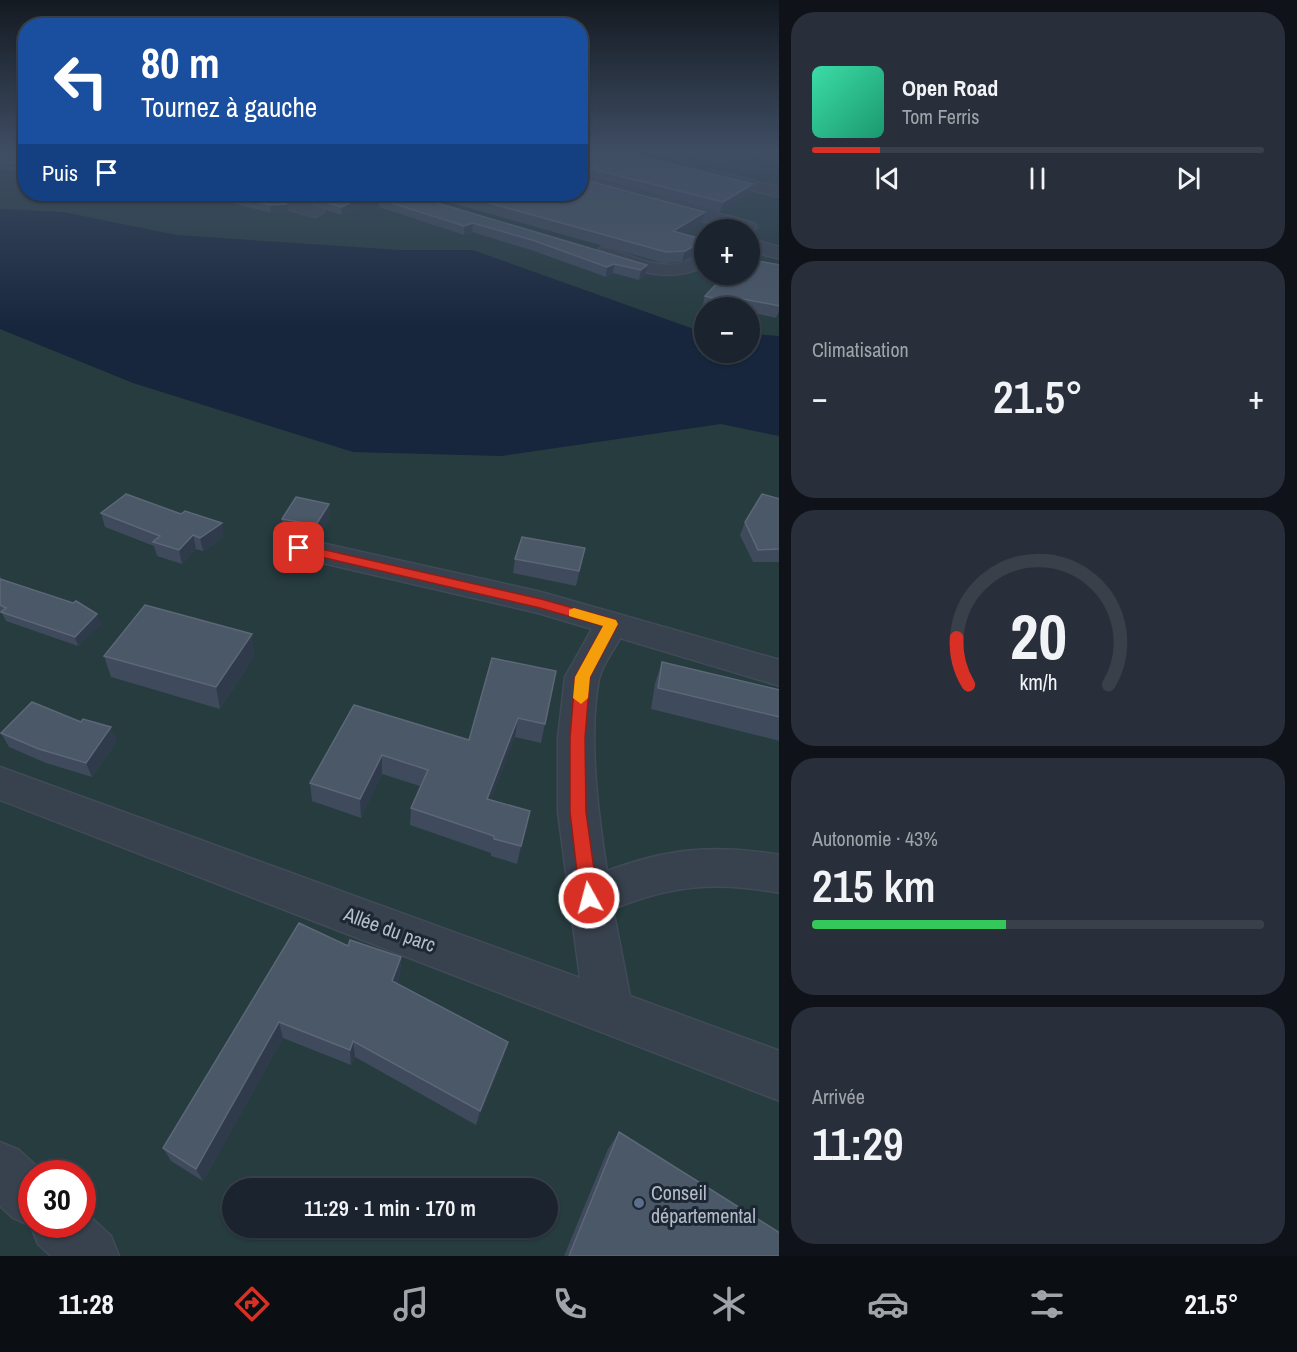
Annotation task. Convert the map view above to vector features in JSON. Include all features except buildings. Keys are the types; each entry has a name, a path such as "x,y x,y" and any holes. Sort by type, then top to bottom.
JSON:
{"street":[{"path":"310,211 315,212"},
{"path":"672,211 700,219"},
{"path":"760,223 772,212"},
{"path":"760,241 779,252"},
{"path":"584,248 662,271 687,270 694,266"},
{"path":"299,548 541,603 779,673"},
{"path":"609,1010 589,898 578,812 577,738 582,677 611,624"},
{"name":"Allée du parc","path":"0,783 779,1076"},
{"path":"589,898 655,874 691,868 751,869 779,874"},
{"path":"0,1169 18,1186"},
{"path":"72,1238 91,1256"}],"green space":[{"path":"0,211 779,211 779,1256 0,1256"}],"water":[{"path":"0,211 63,212 177,235 399,250 473,250 694,329 694,363 760,363 760,335 779,336 779,436 721,424 501,456 353,452 133,383 0,329"}],"slow traffic":[{"path":"574,613 611,624 582,677 581,698"}],"place":[{"name":"Conseil départemental","path":"639,1203"}],"route":[{"path":"299,548 541,603 611,624 582,677 577,738 578,812 589,898"}]}
